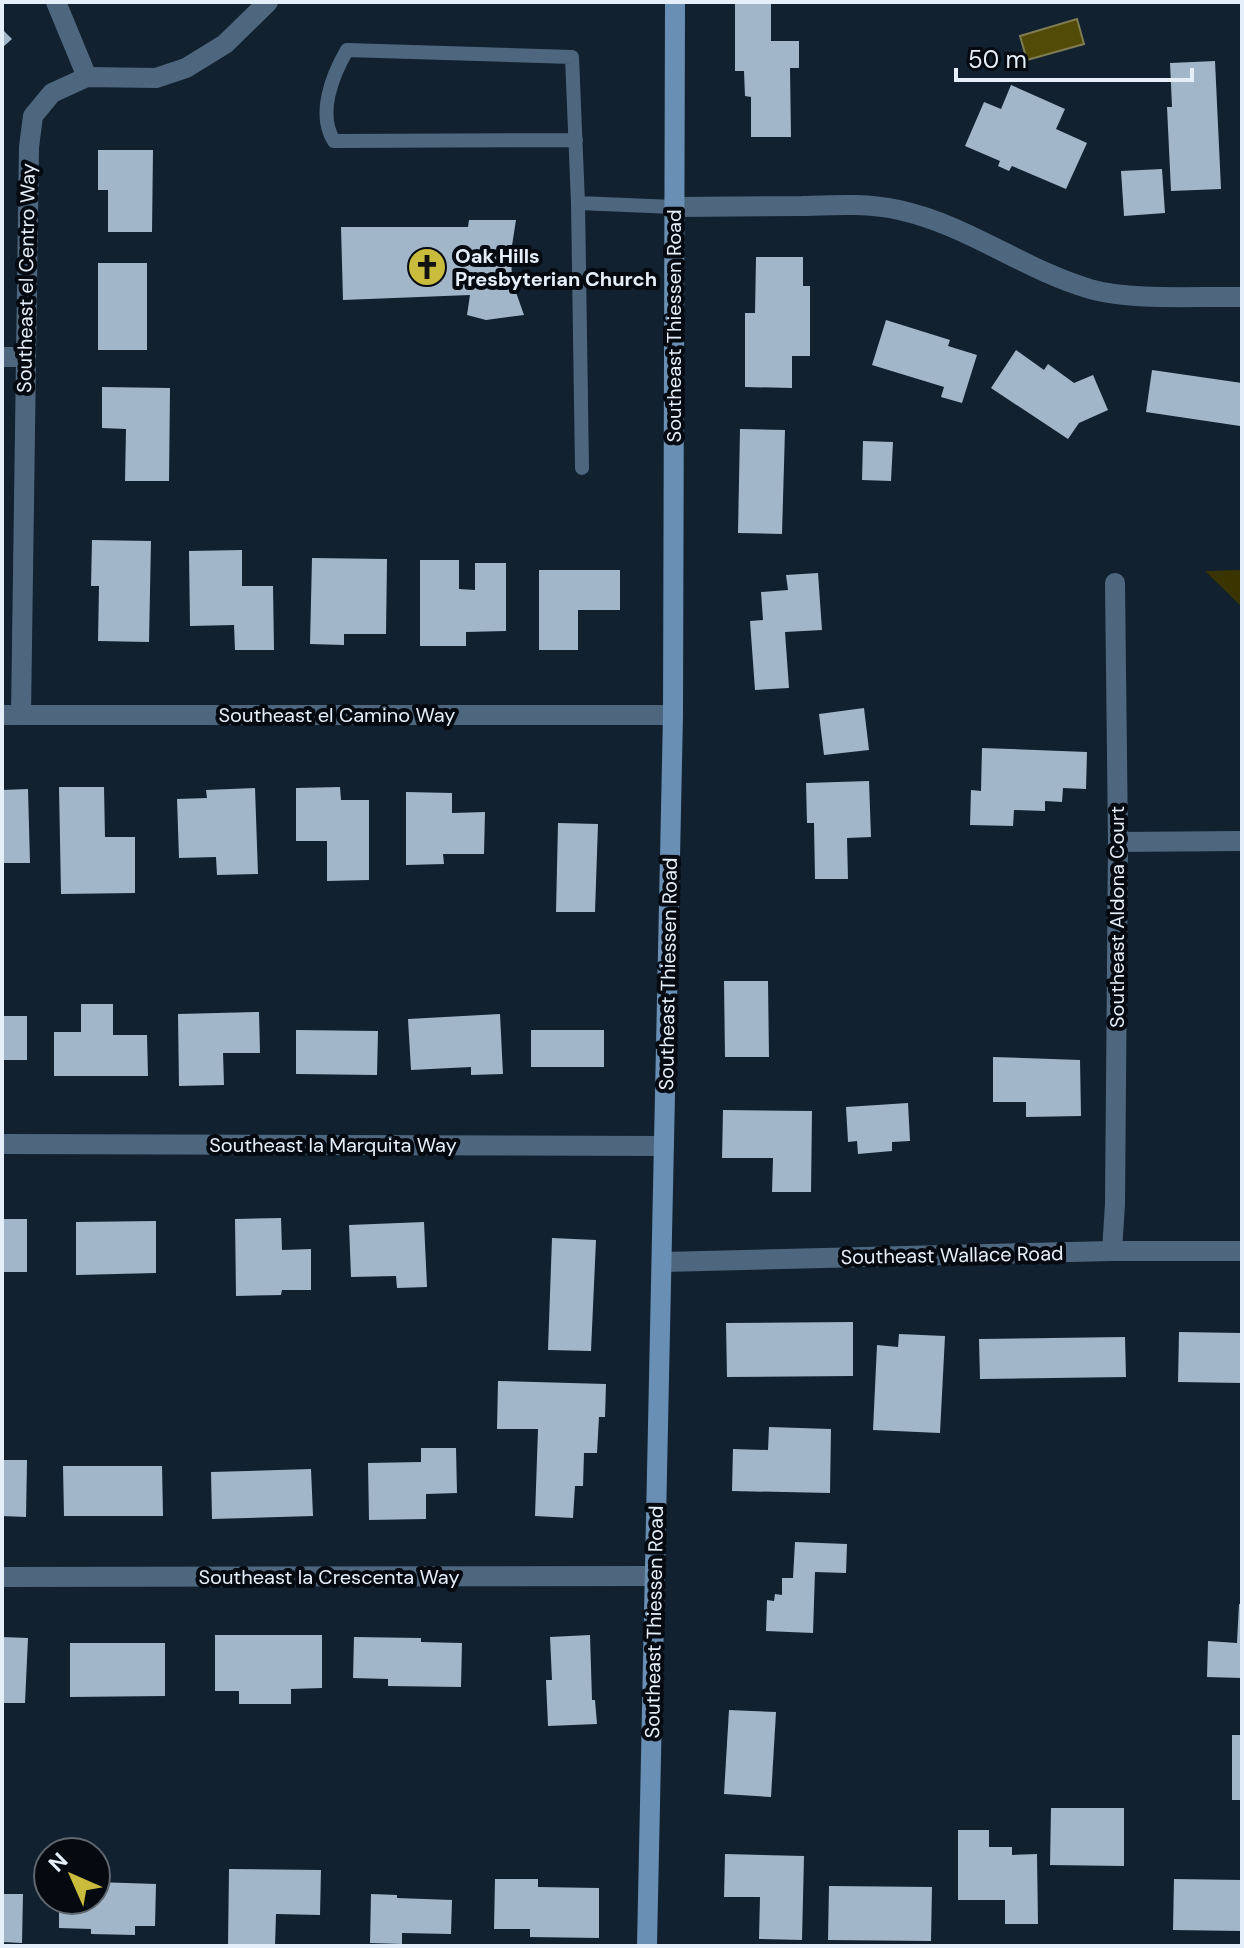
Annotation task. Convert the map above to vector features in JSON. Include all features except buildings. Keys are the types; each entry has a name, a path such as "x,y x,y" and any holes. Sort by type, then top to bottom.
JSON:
{"main road":[{"name":"Southeast Thiessen Road","path":"647,1946 673,715 675,2"}],"street":[{"path":"56,2 87,77"},
{"name":"Southeast el Centro Way","path":"11,715 25,357 29,147 33,116 52,93 87,77 156,78 186,68 225,44 268,2"},
{"path":"674,207 866,205 898,210 935,219 1093,290 1117,294 1242,297"},
{"path":"2,357 25,357"},
{"name":"Southeast Aldona Court","path":"1112,1251 1118,842 1115,583"},
{"name":"Southeast el Camino Way","path":"11,715 673,715"},
{"path":"1118,842 1242,841"},
{"name":"Southeast la Marquita Way","path":"2,1144 664,1146"},
{"name":"Southeast Wallace Road","path":"663,1262 1112,1251 1242,1251"},
{"name":"Southeast la Crescenta Way","path":"2,1577 655,1576"}],"lane":[{"path":"576,140 334,141 326,127 332,76 347,50 572,57 576,140 578,203 582,468"},
{"path":"578,203 674,207"}],"shaded area":[{"path":"1077,19 1084,44 1027,60 1020,36"},
{"path":"1242,570 1242,607 1205,571"}],"place":[{"name":"Oak Hills Presbyterian Church","path":"427,267"}]}
